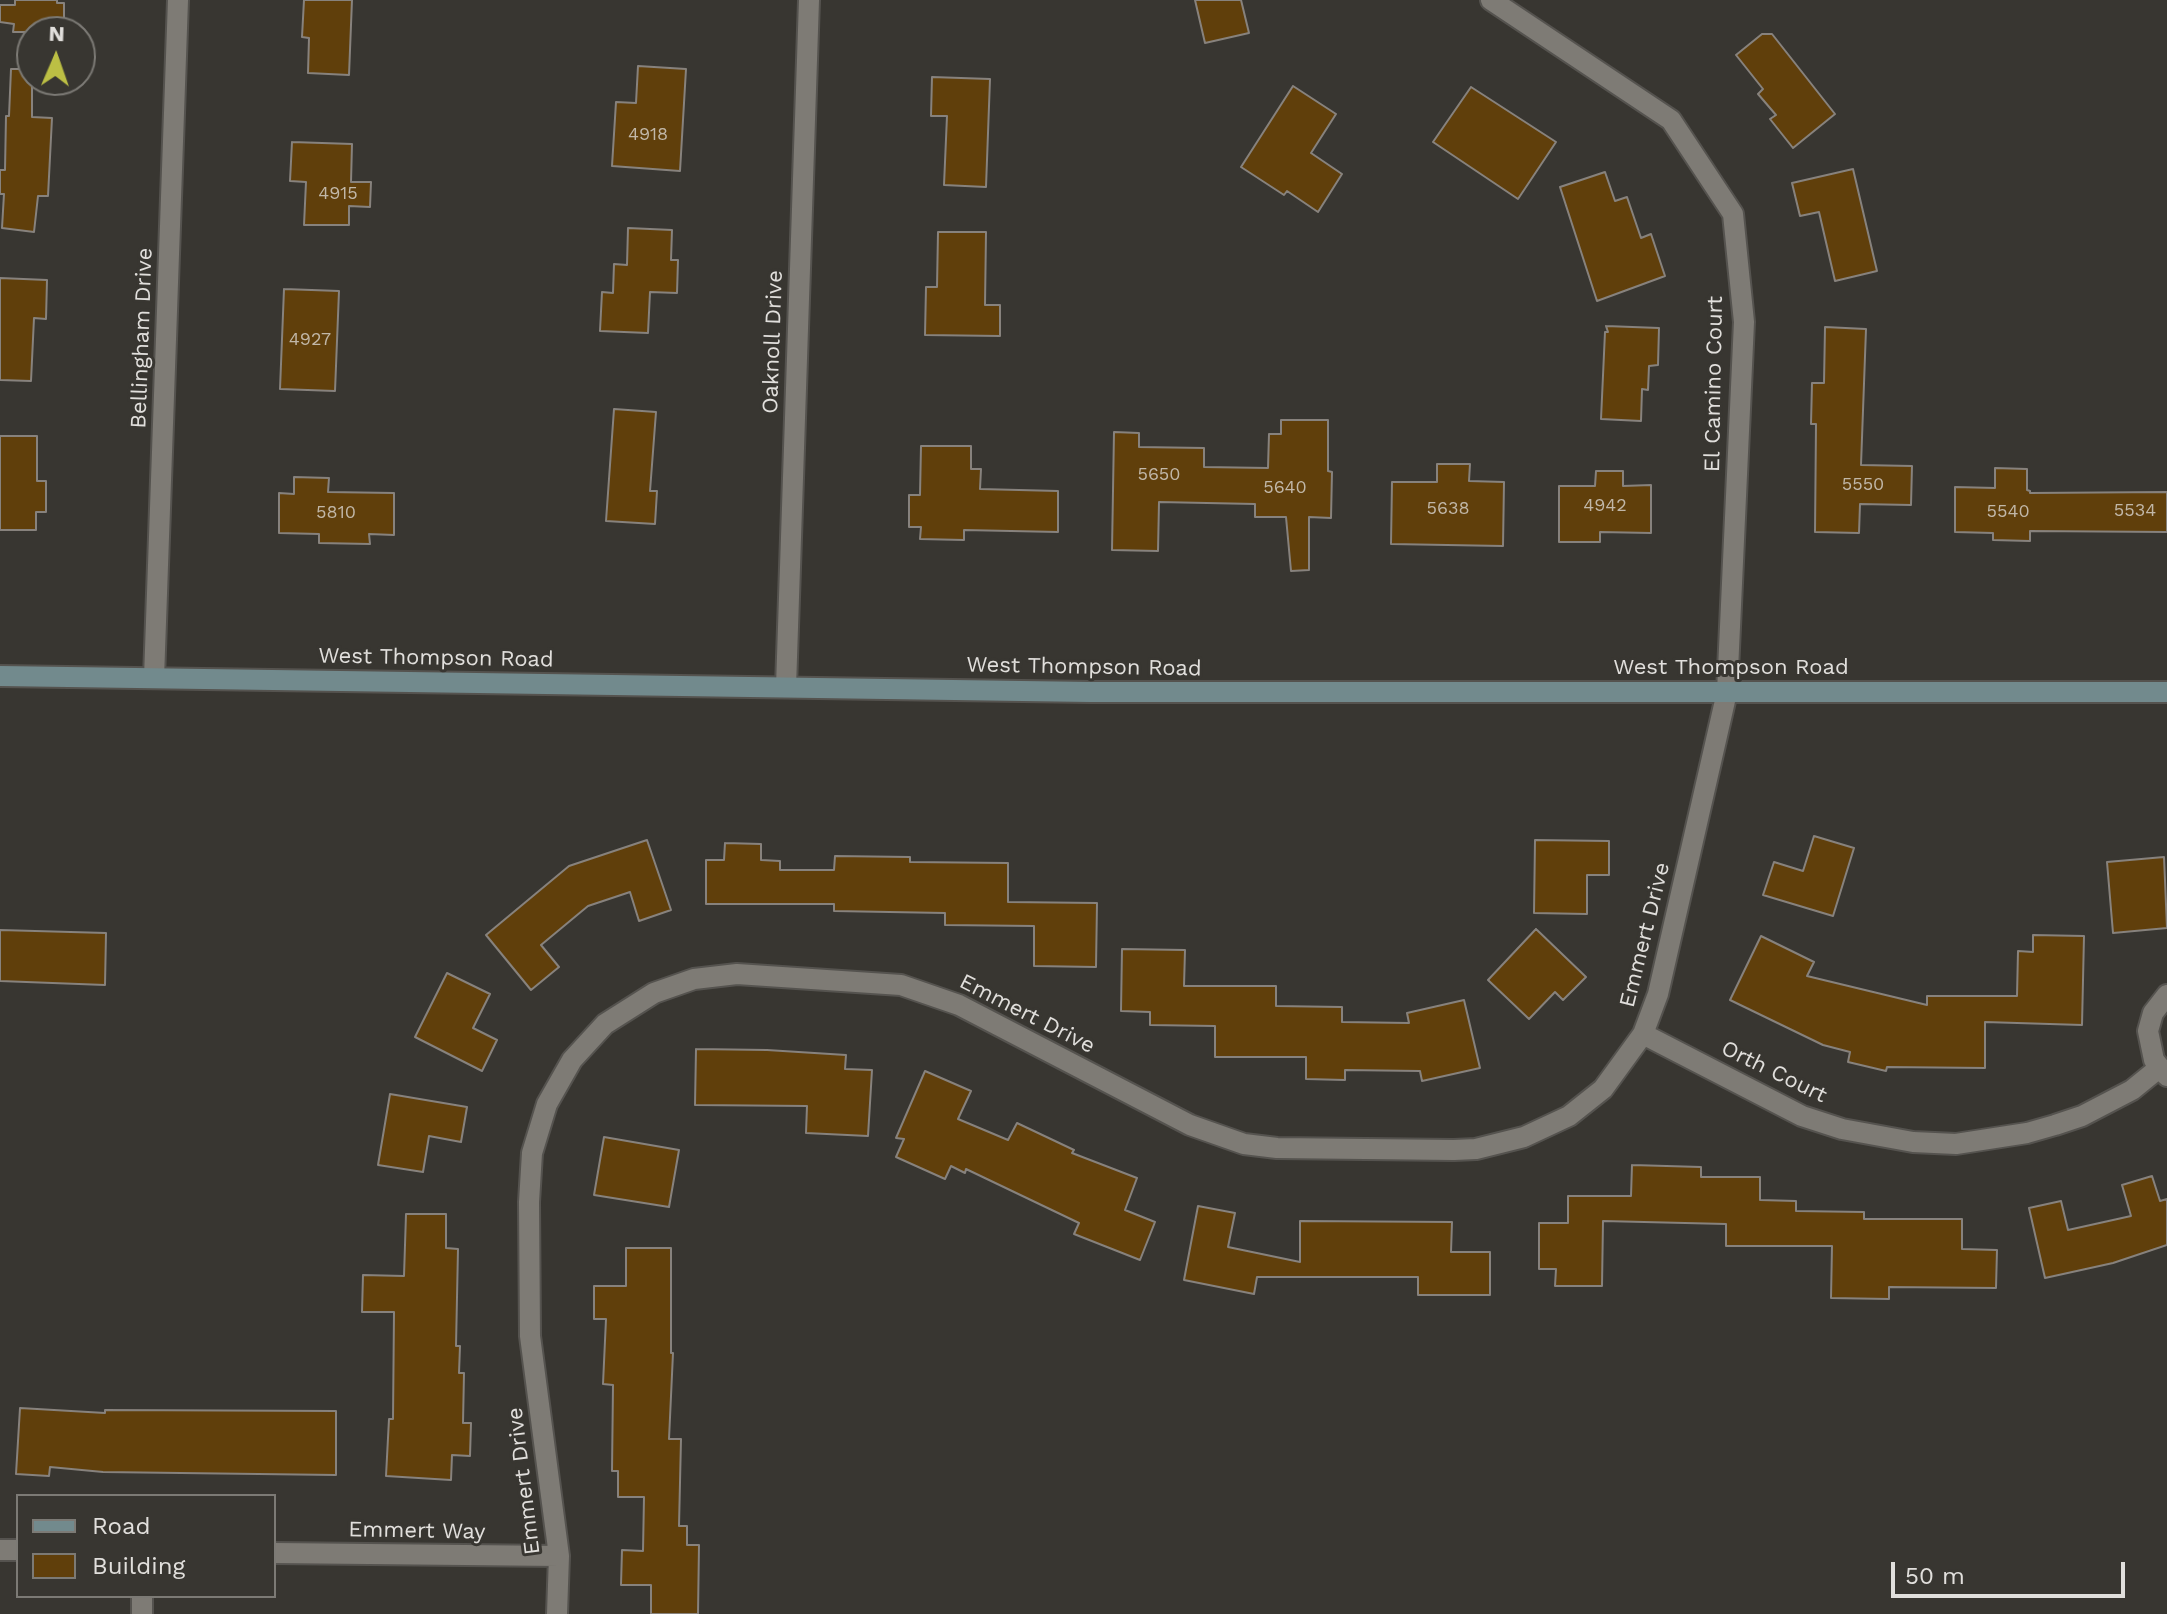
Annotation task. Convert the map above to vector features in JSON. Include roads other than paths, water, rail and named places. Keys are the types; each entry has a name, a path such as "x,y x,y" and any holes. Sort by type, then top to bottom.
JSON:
{"main road":[{"name":"West Thompson Road","path":"0,676 1090,692 2167,692"}],"street":[{"name":"Bellingham Drive","path":"154,678 178,0"},
{"name":"Oaknoll Drive","path":"786,687 809,0"},
{"name":"El Camino Court","path":"1491,0 1671,120 1733,214 1744,322 1727,692"},
{"name":"Emmert Drive","path":"557,1614 559,1556 530,1336 529,1202 532,1153 547,1104 572,1060 605,1024 654,993 694,979 737,974 901,985 959,1005 1190,1125 1244,1144 1277,1148 1454,1150 1476,1149 1524,1137 1569,1116 1603,1089 1643,1034 1658,994 1727,692"},
{"name":"Orth Court","path":"1643,1034 1802,1116 1842,1129 1913,1142 1956,1144 2027,1133 2082,1116 2163,1072 2150,1051 2148,1031 2153,1013 2167,995"},
{"name":"Emmert Way","path":"276,1553 559,1556"}]}
